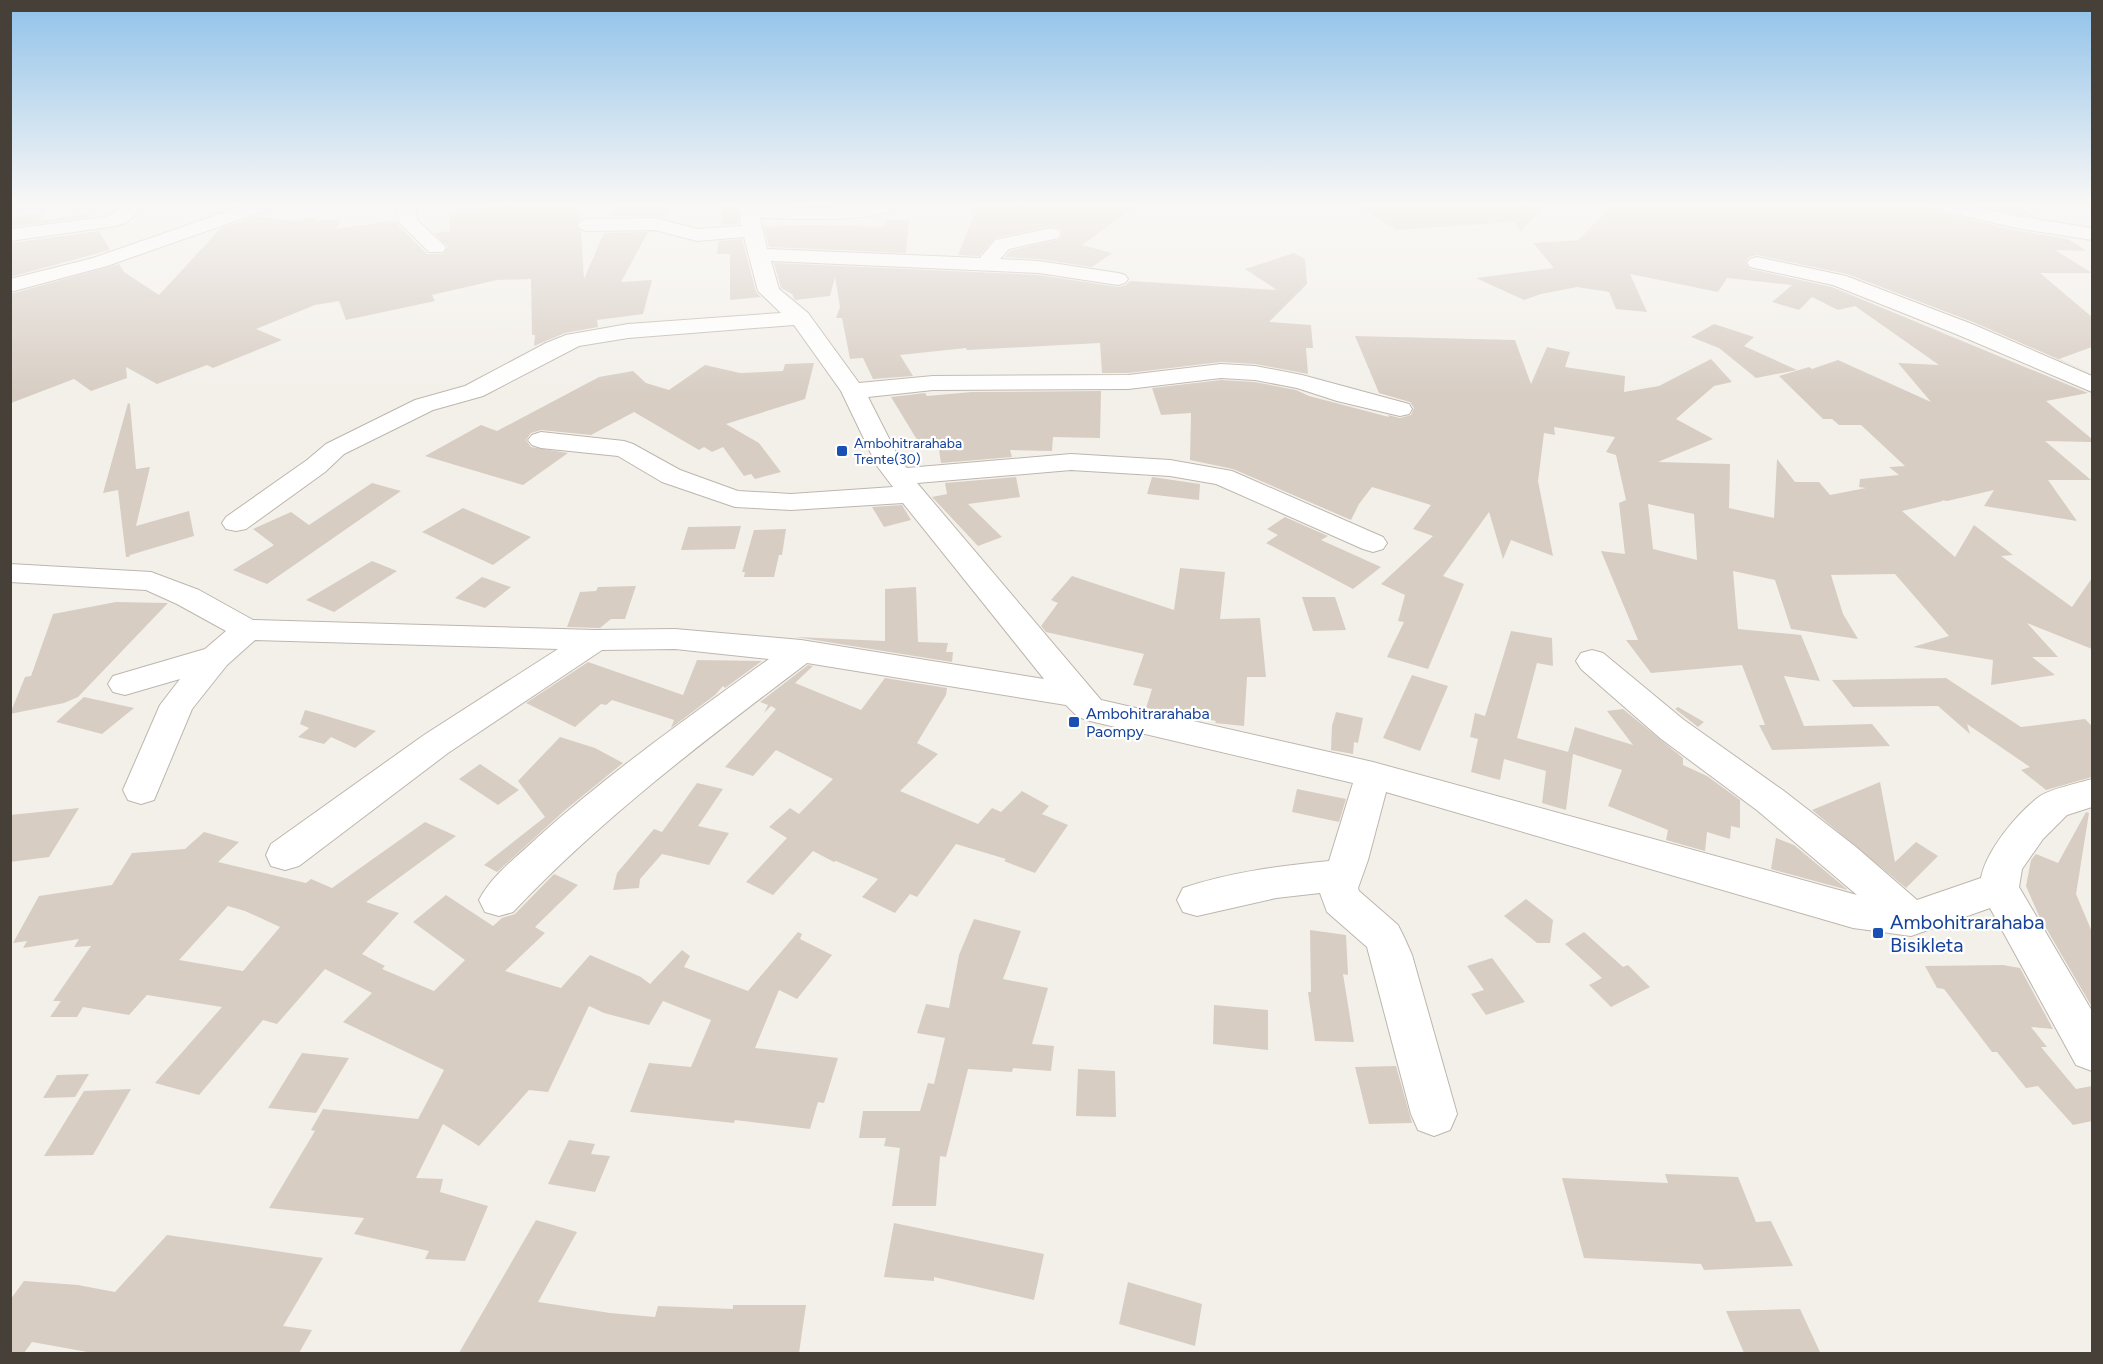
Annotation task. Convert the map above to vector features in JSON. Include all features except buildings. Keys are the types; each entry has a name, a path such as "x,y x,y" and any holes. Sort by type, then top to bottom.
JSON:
{"street":[{"path":"10,286 80,267"},
{"path":"763,267 769,291 800,318 853,391 891,466 905,485 1076,695 1090,709 1372,775 1853,911 1911,919 1999,888"},
{"path":"1011,267 1064,270 1118,279"},
{"path":"1775,267 1839,280 1994,342 2092,385"},
{"path":"236,523 316,466 335,449 424,405 474,391 554,348 574,340 628,331 800,318"},
{"path":"853,391 933,383 1128,382 1221,371 1302,382 1346,396 1400,409"},
{"path":"541,440 624,449 671,476 735,499 791,502 1071,462 1170,468 1222,477 1373,543"},
{"path":"10,573 151,581 188,597 247,630 594,640 675,639 801,651 1076,695"},
{"path":"141,790 177,705 216,657 247,630"},
{"path":"285,855 436,744 594,640"},
{"path":"499,900 524,873 633,776 801,651"},
{"path":"125,684 216,657"},
{"path":"1592,661 1672,729 1771,801 1842,858 1911,919"},
{"path":"1372,775 1349,860 1338,888 1341,900 1384,937 1391,955 1434,1114"},
{"path":"2092,794 2054,805 2046,813 2003,865 1999,888 2092,1051"},
{"path":"1197,900 1276,882 1343,874"}],"place":[{"name":"Ambohitrarahaba Trente(30)","path":"842,451"},
{"name":"Ambohitrarahaba Paompy","path":"1074,722"},
{"name":"Ambohitrarahaba Bisikleta","path":"1878,933"}]}
